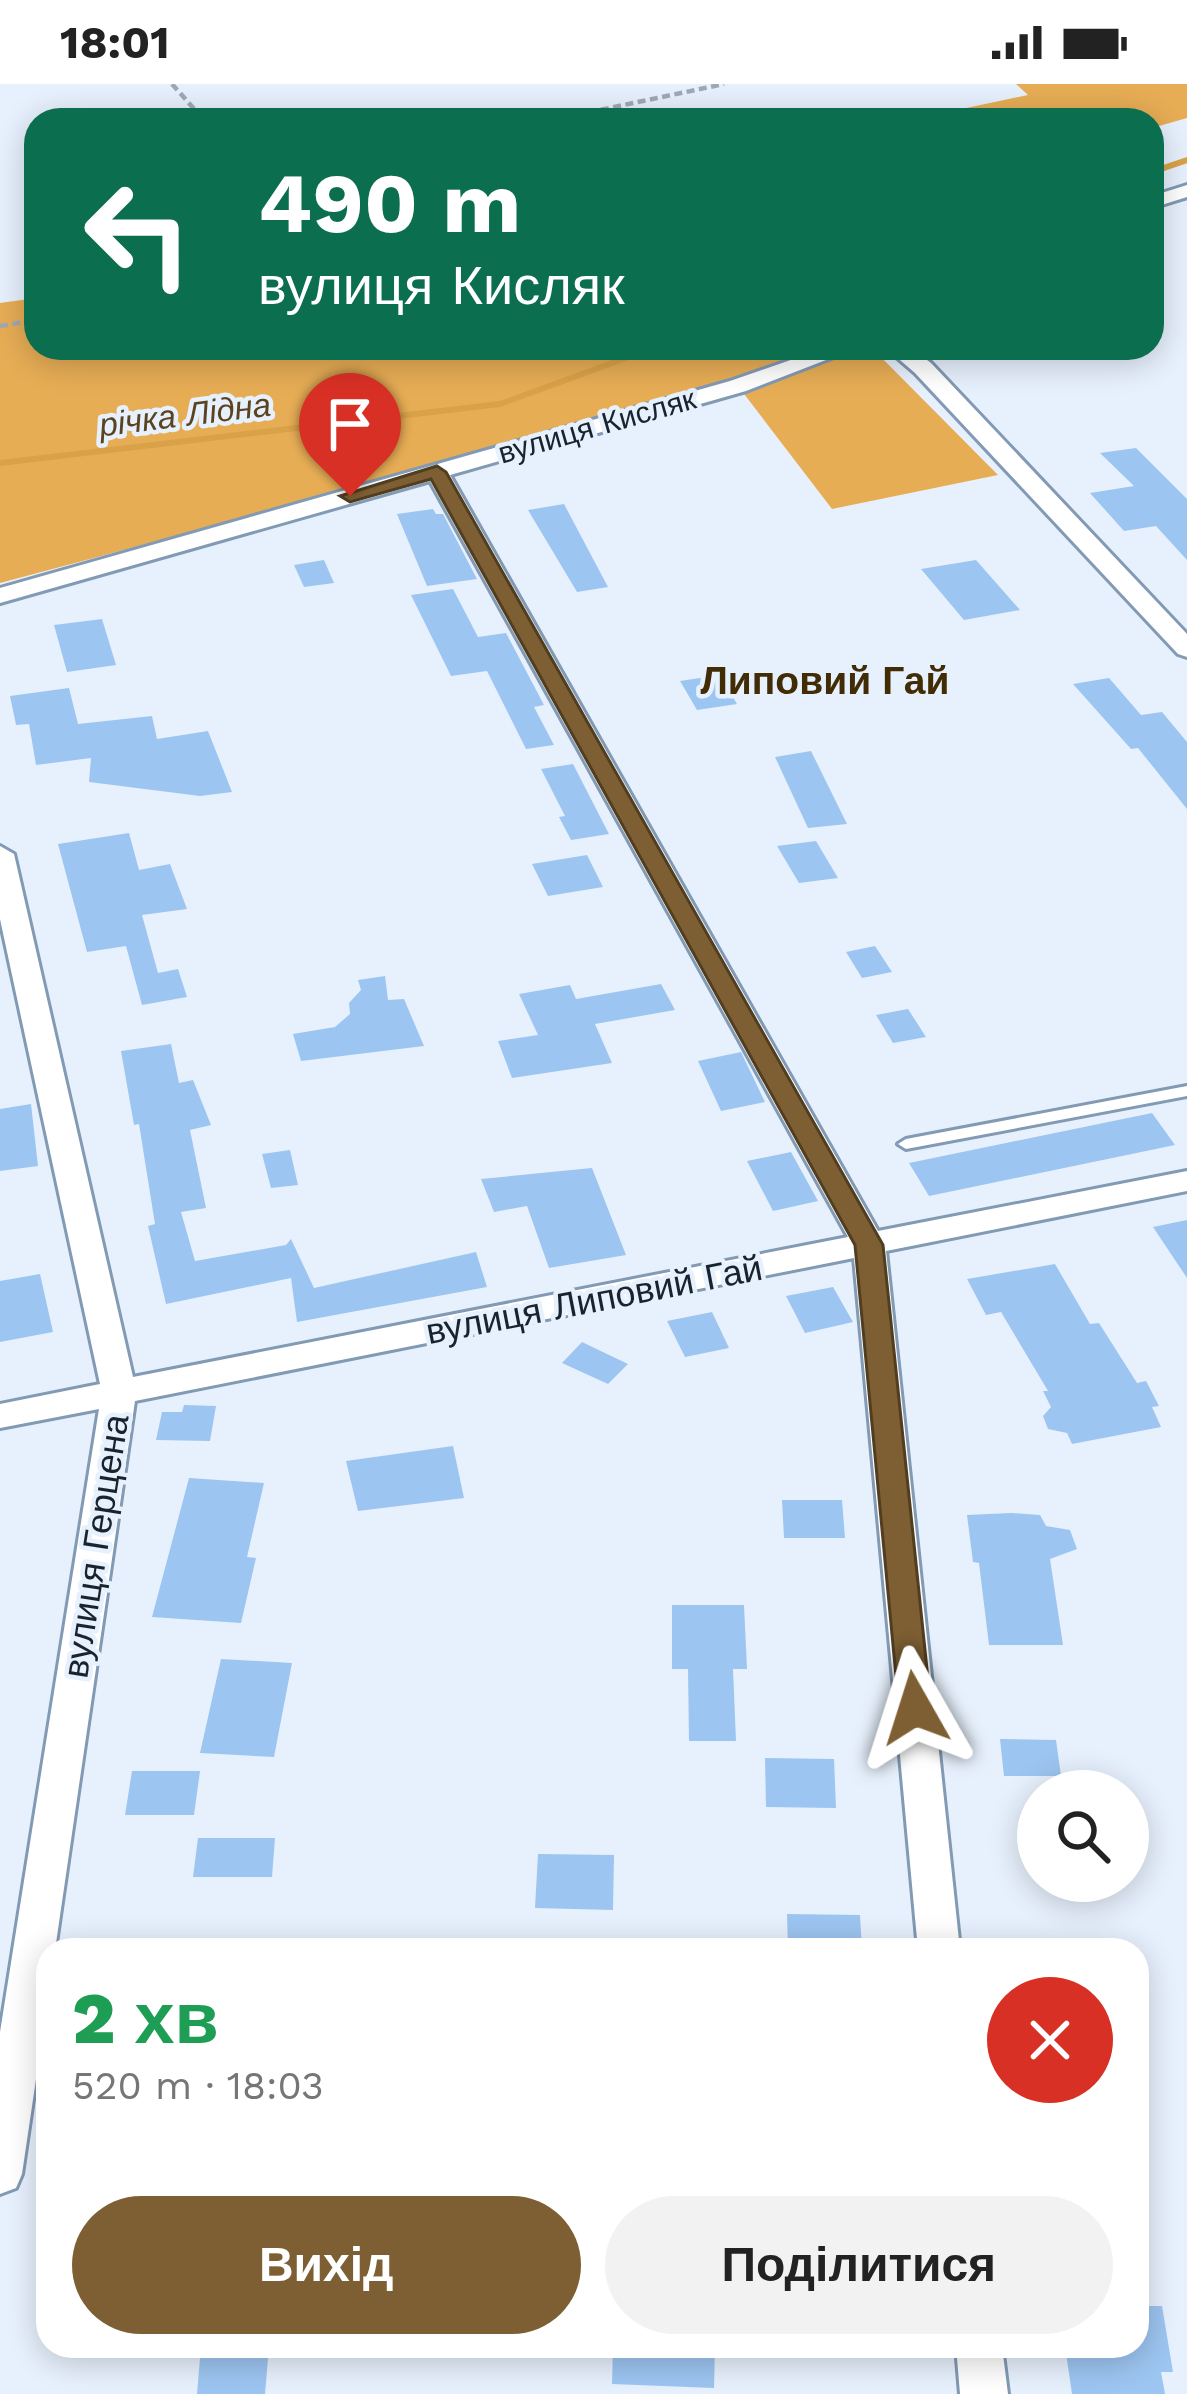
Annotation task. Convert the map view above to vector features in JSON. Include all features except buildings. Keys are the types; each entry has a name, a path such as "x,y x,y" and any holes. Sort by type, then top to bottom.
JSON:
{"street":[{"name":"вулиця Кисляк","path":"0,596 738,386 812,360"},
{"path":"913,360 1187,649"},
{"path":"437,472 869,1245 938,1938"},
{"name":"вулиця Герцена","path":"0,854 119,1391 0,2174"},
{"name":"вулиця Липовий Гай","path":"0,1416 1187,1181"},
{"path":"980,2358 983,2394"}],"lane":[{"path":"906,1144 1181,1092 1187,1111"}],"path":[{"path":"172,84 193,108"},
{"path":"609,108 724,84"}],"shaded area":[{"path":"1016,84 1187,84 1187,118 1164,125 1164,108 967,108 1028,95"},
{"path":"24,300 24,360 884,360 998,475 832,509 738,386 0,583 0,303"}],"waterway":[{"name":"річка Лідна","path":"1164,168 1187,160"},
{"name":"річка Лідна","path":"0,463 500,404 620,360"}],"district":[{"name":"Липовий Гай","path":"825,680"}],"route":[{"path":"350,496 437,472 869,1245 915,1708"}]}
